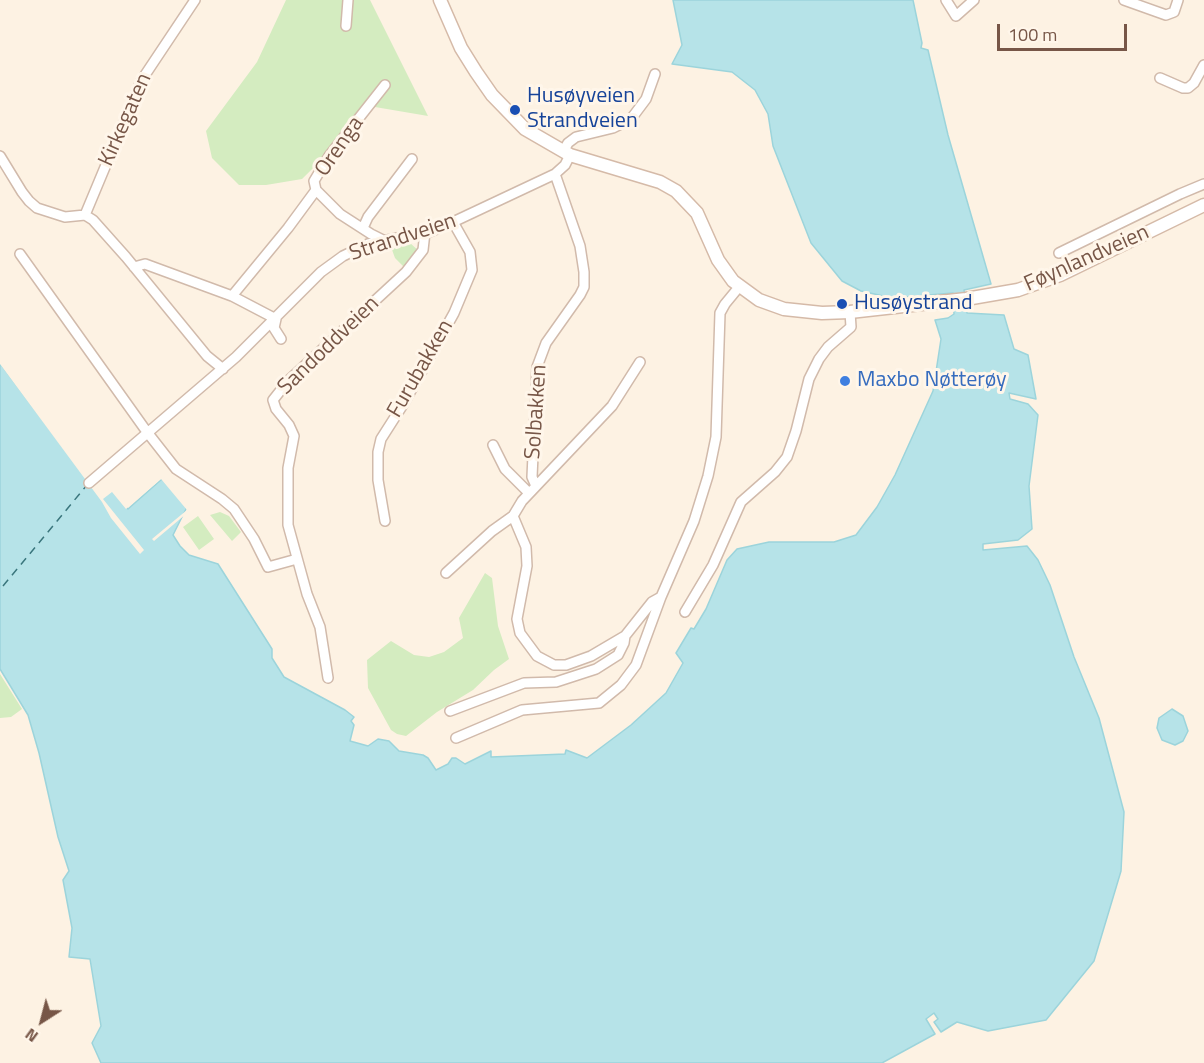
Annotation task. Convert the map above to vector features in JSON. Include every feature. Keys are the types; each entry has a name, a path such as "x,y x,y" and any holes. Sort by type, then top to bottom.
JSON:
{"main road":[{"path":"440,0 461,48 492,95 525,129 566,154 652,180 676,191 697,213 718,260 739,287"},
{"name":"Føynlandveien","path":"739,287 759,300 784,309 822,313 959,300 1008,292 1039,284 1204,205"}],"street":[{"name":"Kirkegaten","path":"85,215 141,81 195,0"},
{"path":"346,26 348,0"},
{"path":"946,0 956,16 974,0"},
{"path":"1124,0 1166,15 1174,12 1178,0"},
{"path":"1160,78 1188,88 1194,83 1204,65"},
{"name":"Strandveien","path":"89,483 223,369 321,272 343,256 360,247 425,232 453,222 555,174 565,165 568,143 576,137 613,128 631,119 646,99 655,74"},
{"name":"Orenga","path":"385,85 321,168 314,181 316,190 340,214 386,241"},
{"path":"0,156 22,192 37,208 65,217 85,215 93,220 207,356 223,369"},
{"path":"363,228 412,159"},
{"name":"Solbakken","path":"532,490 537,367 546,343 584,287 580,246 555,174"},
{"path":"1059,253 1204,184"},
{"path":"232,296 295,220 316,190"},
{"name":"Furubakken","path":"385,521 378,480 378,452 381,439 454,313 472,270 470,252 453,222"},
{"name":"Sandoddveien","path":"328,678 320,627 288,525 288,468 294,436 289,424 276,409 273,400 288,381 406,272 423,250 425,232"},
{"path":"20,254 176,469 234,509 254,539 268,567 297,559"},
{"path":"134,267 145,264 232,296 276,319 274,328 281,339"},
{"path":"456,738 522,710 595,705 606,699 629,676 636,664 693,521 708,476 716,437 720,313 724,304 739,287"},
{"path":"685,612 713,566 741,502 775,472 787,457 809,379 823,353 851,327 850,312"},
{"path":"446,573 492,531 513,516 517,507 532,490 612,406 640,362"},
{"path":"493,445 505,469 532,490"},
{"path":"513,516 526,547 527,567 517,620 520,633 537,656 554,665 566,665 591,656 625,636 652,602 661,597"},
{"path":"450,711 524,682 556,682 597,669 618,655 625,636"}],"green space":[{"path":"286,0 370,0 428,116 375,107 302,179 266,185 239,185 212,158 206,131 257,62"},
{"path":"410,243 419,251 405,268 395,258 391,247"},
{"path":"220,512 229,516 241,532 232,541 210,515"},
{"path":"198,516 214,539 199,550 183,527"},
{"path":"485,573 492,578 498,626 509,659 473,690 437,712 406,736 397,734 391,730 368,688 367,660 391,641 414,655 429,657 444,652 463,638 459,618"},
{"path":"0,674 22,709 11,717 0,718"}],"water":[{"path":"673,0 913,0 922,43 921,48 928,50 948,135 991,284 964,290 967,313 1004,315 1014,349 1028,355 1036,399 1009,393 1010,399 1028,404 1038,415 1029,486 1032,529 1018,540 983,544 983,550 1027,546 1038,560 1050,585 1074,657 1099,718 1124,812 1121,871 1094,961 1046,1020 988,1031 957,1022 941,1032 934,1022 938,1019 934,1013 926,1019 935,1034 882,1063 101,1063 92,1043 101,1026 90,959 69,957 72,928 63,880 69,871 58,837 39,753 28,715 0,669 0,363 101,498 112,490 128,509 162,479 187,507 173,535 180,546 189,555 218,564 272,649 272,658 284,677 354,717 351,721 354,725 350,741 368,746 378,739 389,741 399,751 428,758 436,770 448,764 452,758 465,764 491,751 491,757 565,754 566,750 587,758 631,725 666,693 683,663 676,653 706,609 727,560 737,549 769,542 834,542 856,535 877,507 895,475 933,391 941,339 935,320 948,318 954,314 953,293 892,298 861,291 842,281 811,243 773,146 768,114 755,90 732,72 672,64 682,45"},
{"path":"1172,709 1183,716 1188,731 1183,741 1175,745 1162,740 1157,728 1159,718"}],"pier":[{"path":"0,360 102,494 113,487 128,504 163,476 190,507 186,514 154,541 152,539 187,510 161,479 126,509 112,492 103,499 144,550 140,554 111,518 102,502 0,364"}],"ferry route":[{"path":"3,586 87,485"}],"place":[{"name":"Husøyveien Strandveien","path":"515,110"},
{"name":"Husøystrand","path":"842,304"},
{"name":"Maxbo Nøtterøy","path":"845,381"}]}
